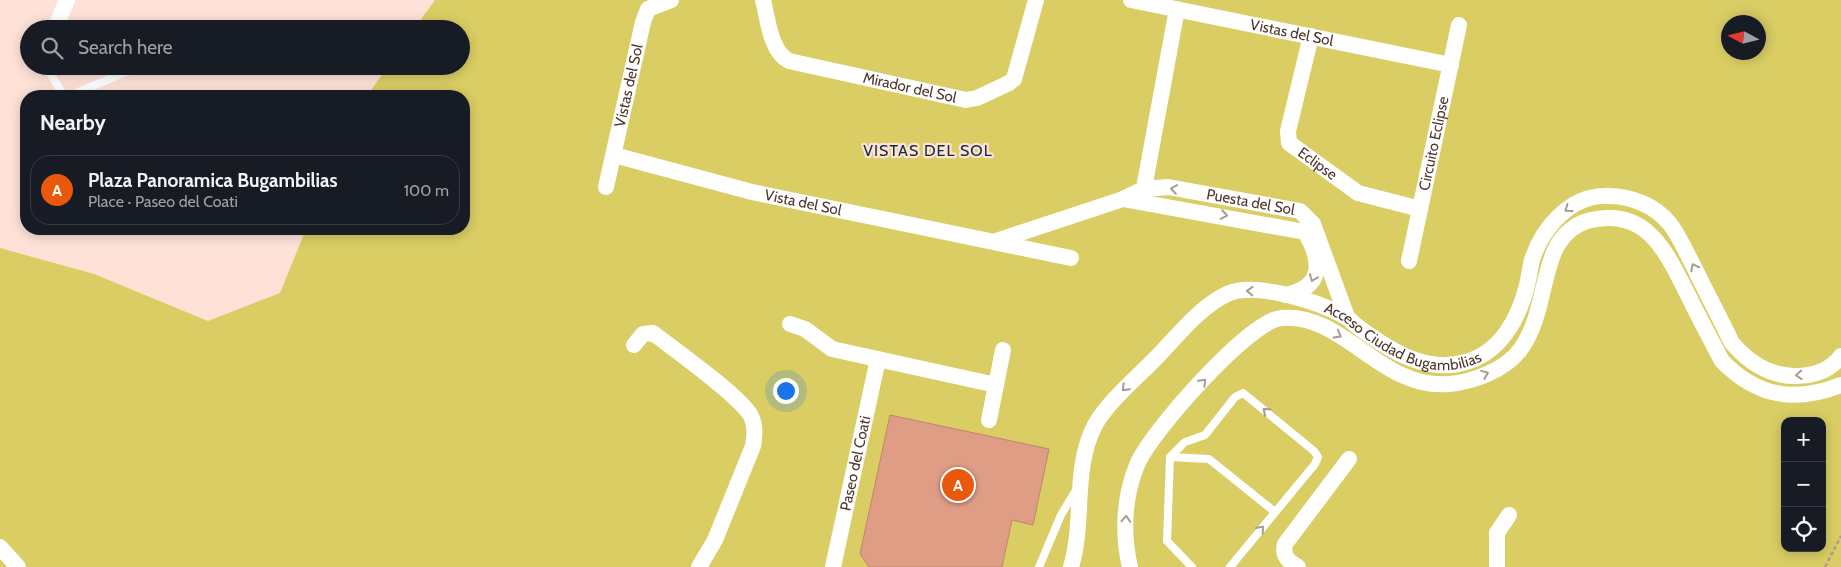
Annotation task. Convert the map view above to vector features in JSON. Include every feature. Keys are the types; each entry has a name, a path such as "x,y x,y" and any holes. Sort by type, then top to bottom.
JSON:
{"street":[{"path":"59,20 67,0"},
{"name":"Vistas del Sol","path":"606,187 648,9 671,0"},
{"name":"Mirador del Sol","path":"764,0 775,45 783,58 789,61 970,100 1014,79 1036,0"},
{"name":"Vistas del Sol","path":"1131,0 1451,65"},
{"path":"994,242 1123,199 1143,195 1177,9"},
{"name":"Circuito Eclipse","path":"1409,260 1459,25"},
{"name":"Eclipse","path":"1312,36 1288,131 1290,143 1358,193 1420,209"},
{"name":"Vista del Sol","path":"614,155 752,192 1071,258"},
{"name":"Puesta del Sol","path":"1143,195 1168,187 1304,213 1347,317"},
{"name":"Puesta del Sol","path":"1143,195 1278,225 1309,228"},
{"name":"Acceso Ciudad Bugambilias","path":"1071,567 1079,526 1079,484 1087,447 1096,424 1117,397 1204,310 1228,294 1239,291 1286,295 1304,299 1347,317 1358,327 1408,358 1424,365 1444,366 1467,362 1496,346 1507,334 1527,288 1533,259 1555,220 1581,201 1602,196 1619,196 1633,199 1649,207 1669,224 1732,343 1752,361 1774,372 1791,376 1810,375 1823,372 1834,365 1841,356"},
{"path":"1278,225 1281,208"},
{"name":"Acceso Ciudad Bugambilias","path":"1130,567 1125,539 1129,489 1137,464 1151,438 1174,411 1242,341 1262,325 1279,318 1298,319 1324,327 1348,341 1386,368 1413,381 1449,384 1477,378 1497,369 1520,351 1534,323 1554,251 1568,230 1588,220 1608,217 1628,220 1654,238 1667,254 1722,361 1735,374 1750,384 1787,396 1805,396 1841,385"},
{"name":"Puesta del Sol","path":"1286,295 1305,290 1315,280 1317,265 1309,228"},
{"path":"790,324 805,329 832,350 996,384"},
{"path":"634,345 643,334 654,333 738,401 752,417 755,435 753,446 715,540 699,567"},
{"path":"989,420 1003,350"},
{"name":"Paseo del Coati","path":"833,567 878,359"},
{"path":"1298,567 1287,559 1283,552 1285,544 1349,459"},
{"path":"1497,567 1497,533 1509,515"},
{"path":"0,547 16,565"}],"lane":[{"path":"51,75 60,90"},
{"path":"83,90 119,75"},
{"path":"1192,567 1167,541 1170,458 1185,442 1205,435 1238,394 1246,394 1314,451 1318,457 1315,464 1230,567"},
{"path":"1170,458 1209,459 1275,512"},
{"path":"1039,567 1061,515 1079,484"}],"path":[{"path":"1825,567 1841,536"}],"shaded area":[{"path":"435,0 1841,0 1841,567 0,567 0,248 94,274 208,321 280,293 304,235 470,235 470,90 371,90 382,75 470,75 470,20 421,20"}],"building":[{"path":"890,415 1049,449 1033,525 1012,520 1002,567 869,567 860,554"}],"place":[{"name":"Plaza Panoramica Bugambilias","path":"958,485"}],"district":[{"name":"VISTAS DEL SOL","path":"928,150"}]}
